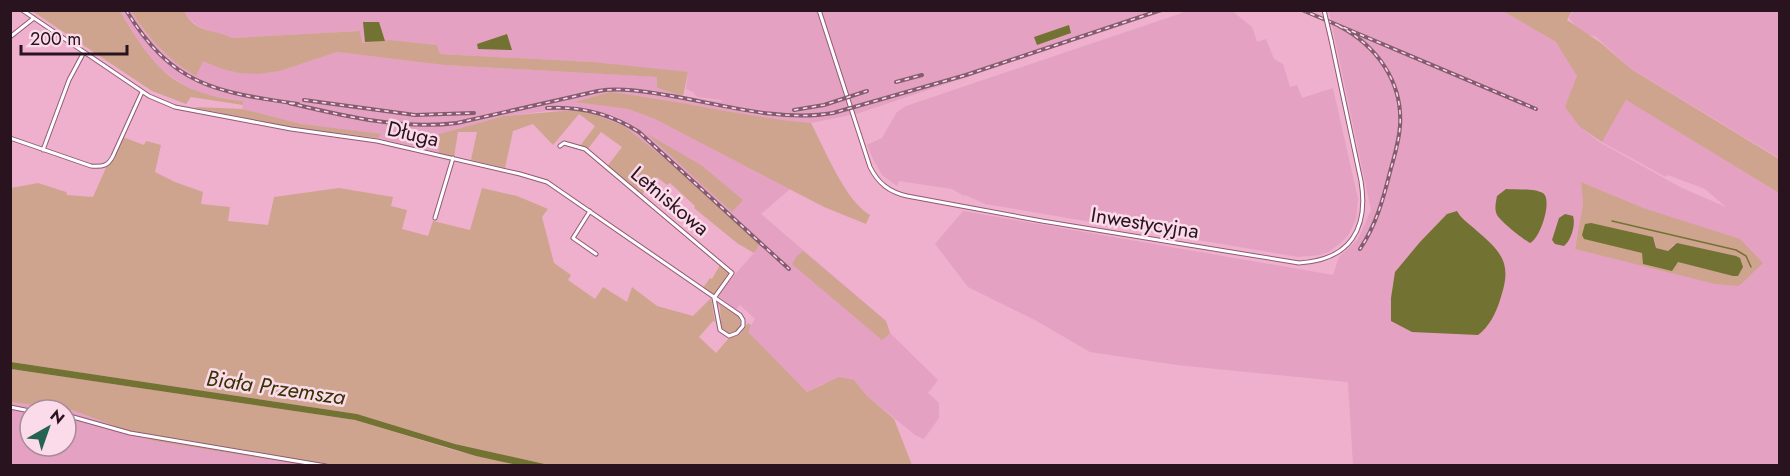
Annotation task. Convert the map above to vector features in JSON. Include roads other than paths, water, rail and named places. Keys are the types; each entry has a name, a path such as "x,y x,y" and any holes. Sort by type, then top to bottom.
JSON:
{"street":[{"name":"Długa","path":"22,10 142,92 175,107 291,129 353,137 453,158 541,180 590,211 740,315 743,320 742,329 733,335 723,333 718,327 714,297"},
{"name":"Inwestycyjna","path":"819,10 870,167 878,180 891,191 1042,221 1299,263 1321,260 1346,246 1358,227 1363,210 1361,181 1324,10"},
{"path":"10,37 34,18"},
{"path":"43,150 69,80 84,52"},
{"path":"10,138 91,166 101,167 109,164 114,156 142,92"},
{"name":"Letniskowa","path":"560,146 564,143 585,149 732,273 714,297"},
{"path":"435,218 453,158"},
{"path":"590,211 573,238 596,255"},
{"path":"78,419 130,433 326,465"}],"waterway":[{"path":"1612,221 1736,250 1746,256 1751,267"}],"railway":[{"path":"126,10 143,35 161,55 179,70 198,81 243,95 298,104"},
{"path":"289,103 373,121 415,125 457,123 598,91 616,90 635,90 773,114 833,113 966,75 1161,10"},
{"path":"1302,10 1536,109"},
{"path":"1339,26 1365,44 1385,67 1392,80 1400,110 1399,138 1385,192 1375,221 1360,249"},
{"path":"896,82 922,75"},
{"path":"794,110 824,105 867,91"},
{"path":"304,100 415,115 474,113"},
{"path":"547,108 572,108 595,112 618,120 639,132 789,269"}],"water label":[{"name":"Biała Przemsza","path":"276,387"}]}
